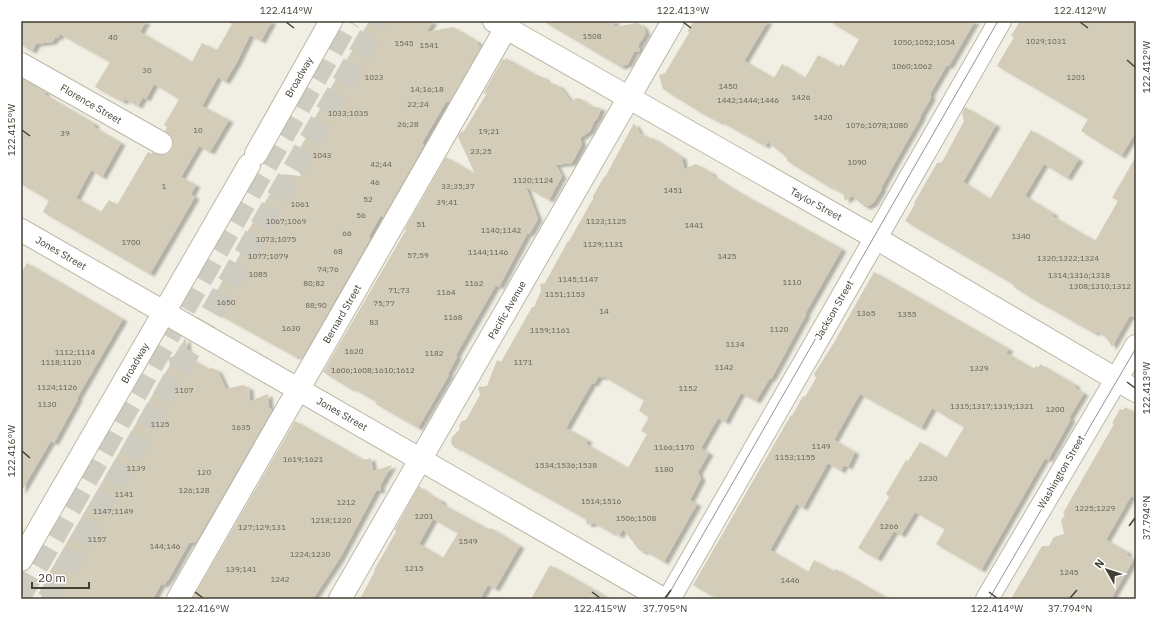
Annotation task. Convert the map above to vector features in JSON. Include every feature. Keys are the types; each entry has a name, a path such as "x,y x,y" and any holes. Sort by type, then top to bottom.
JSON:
{"street":[{"name":"Broadway","path":"21,560 331,21"},
{"name":"Pacific Avenue","path":"340,599 673,21"},
{"name":"Jackson Street","path":"669,599 1000,21"},
{"name":"Taylor Street","path":"500,24 876,238 1136,391"},
{"name":"Bernard Street","path":"178,599 298,389 500,24"},
{"name":"Florence Street","path":"21,64 160,143"},
{"name":"Jones Street","path":"24,238 164,312 663,599"},
{"name":"Washington Street","path":"987,599 1136,346"}],"building":[{"path":"21,21 146,21 140,32 192,62 202,43 217,50 232,24 226,21 272,21 261,41 250,35 237,62 225,82 218,77 202,106 229,120 210,152 199,146 181,177 196,185 191,194 195,197 150,274 43,212 49,200 21,184 21,78 46,92 44,94 95,124 94,127 121,143 102,177 91,170 76,198 101,212 109,200 117,205 148,152 162,155 167,154 172,149 172,137 165,131 167,127 164,125 179,99 154,84 146,99 143,97 138,106 125,99 123,102 95,87 110,62 60,34 58,38 56,37 52,42 36,44 32,51 21,45"},
{"path":"369,21 433,21 427,32 453,27 477,41 478,45 481,47 450,101 446,102 422,143 424,145 383,217 381,215 369,236 370,239 302,358 297,355 296,357 207,308 224,278 223,275 226,270 233,267 240,254 238,247 282,174 301,176 292,161 307,136 306,135 329,91"},
{"path":"543,21 616,21 612,27 638,23 643,26 646,33 638,46 640,51 634,52 628,64 621,67"},
{"path":"694,21 768,21 744,61 774,78 782,64 805,78 818,55 839,67 840,64 844,66 859,39 829,21 975,21 949,66 947,65 930,94 931,98 881,188 882,189 874,202 865,207 852,196 845,201 843,193 826,185 787,161 787,158 768,142 765,146 720,121 719,122 700,112 663,89 659,75 665,73 689,33 688,30"},
{"path":"1020,21 1136,21 1136,132 1121,156 1081,131 1088,119 997,66 1014,37 1011,36"},
{"path":"506,58 536,75 543,77 549,83 558,85 572,102 576,98 581,99 591,106 601,108 590,131 580,138 582,144 572,163 556,165 562,176 549,200 526,187 538,219 530,233 527,234 499,287 496,285 456,355 457,357 448,374 449,375 418,428 376,404 377,402 352,388 351,389 323,372 406,230 405,229 446,157 475,174 458,137 461,132 464,131 487,93 483,94 503,59 505,60"},
{"path":"965,107 996,125 963,182 990,199 1031,130 1079,159 1067,178 1044,164 1025,196 1054,214 1052,216 1095,241 1118,201 1112,198 1136,156 1136,305 1134,310 1136,316 1129,317 1112,347 1106,337 1097,332 1094,333 1028,296 1014,287 1013,284 905,221 937,163 942,162 964,121 962,113"},
{"path":"634,123 640,133 651,139 653,138 682,157 684,169 696,164 712,173 713,176 737,191 842,249 805,314 806,315 771,379 770,378 756,401 741,393 725,422 718,418 701,448 709,453 698,472 701,479 690,500 697,504 664,562 645,551 643,552 639,550 623,529 619,536 594,523 587,525 586,519 458,448 455,448 451,443 452,437 460,429 459,426 462,421 466,420 480,395 478,387 487,386 497,360 501,362 532,307 534,307 541,291 540,284 545,283","holes":["599,376 602,378 603,376 644,400 639,411 649,417 641,431 647,434 628,468 586,444 588,440 566,428 592,383 594,384"]},
{"path":"27,263 123,319 77,398 78,399 54,443 51,441 21,492 21,273"},
{"path":"874,272 1009,349 1006,353 1034,369 1036,366 1039,367 1040,364 1076,385 1075,388 1084,393 1069,418 1071,419 1048,460 1045,458 981,570 936,544 945,529 915,512 901,535 894,531 877,559 858,548 889,497 886,494 906,460 908,461 920,442 946,458 964,427 932,408 921,428 860,394 834,440 855,452 848,467 844,465 841,471 828,463 803,508 796,504 770,550 808,572 814,560 834,571 836,569 889,599 718,599 693,585 791,415 792,416 803,396 805,397 816,378 814,374 835,341"},
{"path":"185,339 188,357 209,369 213,368 218,371 226,389 243,385 249,388 250,401 268,394 269,407 272,410 196,542 189,543 170,577 164,585 161,584 153,599 40,599 43,594 41,593 50,578 48,575 170,365 168,358 174,356"},
{"path":"1125,407 1136,413 1136,499 1131,496 1106,540 1128,552 1126,555 1134,559 1111,599 1011,599 1042,546 1049,546 1054,537 1064,534 1061,521 1065,514 1063,513 1114,424 1112,423 1120,409 1123,410"},
{"path":"295,421 364,460 371,458 373,471 392,465 380,486 381,490 376,491 340,558 313,599 192,599"},
{"path":"419,486 433,497 442,501 442,504 490,530 491,528 520,546 495,589 488,585 480,599 360,599 375,571 374,570 396,532 395,529","holes":["433,519 458,533 443,558 419,544"]},
{"path":"550,565 574,578 610,599 531,599"}],"tunnel":[{"path":"21,595 349,21"},
{"path":"48,599 378,21"}],"tram line":[{"path":"666,599 998,21"},
{"path":"989,599 1136,348"}]}
